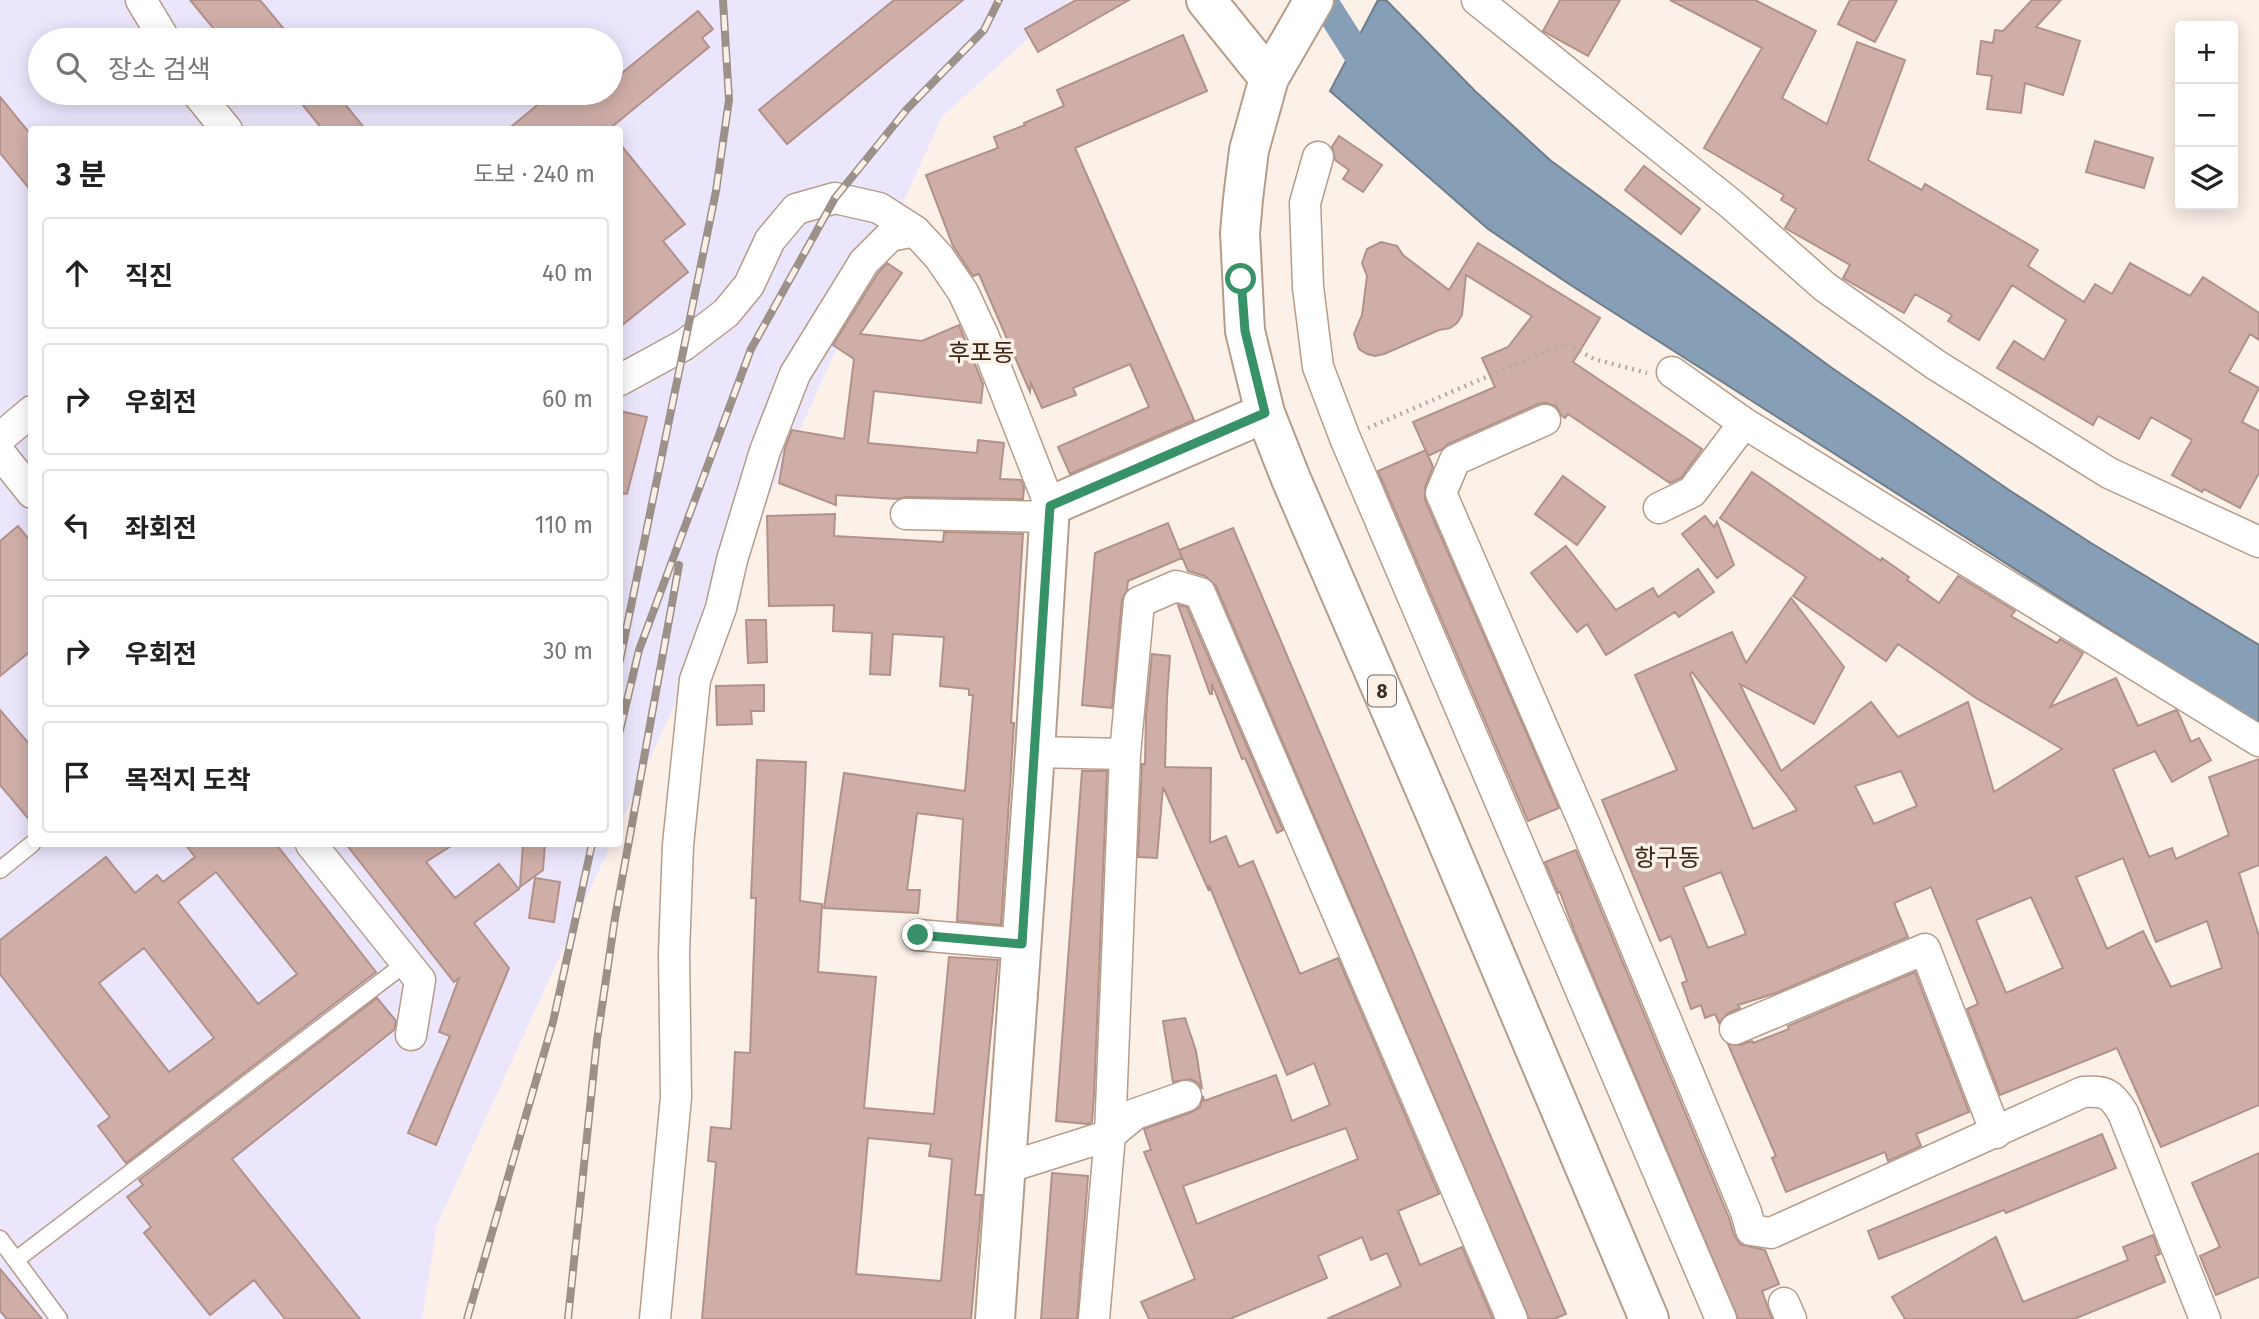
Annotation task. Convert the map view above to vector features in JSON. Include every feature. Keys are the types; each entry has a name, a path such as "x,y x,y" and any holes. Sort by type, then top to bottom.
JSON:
{"main road":[{"path":"1206,0 1269,78"},
{"name":"8","path":"1314,0 1269,78 1249,150 1240,233 1245,331 1265,413 1296,492 1649,1319"},
{"path":"995,1319 1050,512 1265,413"}],"street":[{"path":"141,0 158,28"},
{"path":"1477,0 1731,204 1825,287 1925,357 2109,473 2259,542"},
{"path":"207,105 224,126"},
{"path":"1318,157 1305,203 1308,287 1318,367 1345,438 1721,1319"},
{"path":"623,378 684,345 726,313 749,285 770,240 796,209 835,198 879,208 915,230 939,257 963,292 983,335 1050,512 906,514"},
{"path":"655,1319 676,1097 674,953 678,845 695,680 721,608 732,560 765,451 795,374 864,262 890,236 915,230"},
{"path":"1672,372 1744,423 2259,741"},
{"path":"0,438 28,414"},
{"path":"1545,420 1455,460 1441,493 1589,835 1746,1212 1751,1230 1771,1233 2083,1092 2101,1091 2114,1098 2123,1113 2205,1319"},
{"path":"1659,508 1692,492 1744,423"},
{"path":"0,453 28,488"},
{"path":"1094,1319 1110,1135 1125,754 1139,602 1175,586 1200,593 1512,1319"},
{"path":"1035,752 1125,754"},
{"path":"313,847 420,980 411,1035"},
{"path":"918,935 1022,944"},
{"path":"1735,1030 1925,949 1996,1133"},
{"path":"1006,1168 1110,1135 1135,1114 1186,1097"}],"lane":[{"path":"0,870 28,847"},
{"path":"17,1259 406,963"},
{"path":"0,1239 59,1319"}],"path":[{"path":"1345,438 1565,344 1594,359 1643,373 1672,372"}],"shaded area":[{"path":"0,0 1070,0 942,117 623,818 623,126 28,126 28,847 610,847 437,1225 422,1319 0,1319"}],"water":[{"path":"1378,0 1386,0 1475,91 1550,160 1832,368 2009,490 2259,645 2259,725 1569,284 1488,229 1330,91"}],"building":[{"path":"190,0 260,0 283,28 213,28"},
{"path":"894,0 963,0 787,144 759,110"},
{"path":"1076,0 1129,0 1038,52 1025,29"},
{"path":"1560,0 1620,0 1588,56 1543,31"},
{"path":"1670,0 1755,0 1816,31 1782,98 1827,124 1857,42 1905,60 1868,160 1922,190 1925,184 2038,250 2028,266 2084,302 2095,284 2112,294 2130,263 2190,296 2203,277 2259,313 2259,340 2250,334 2229,372 2259,388 2242,422 2259,431 2259,473 2240,508 2204,489 2202,492 2172,475 2192,440 2151,417 2139,439 2098,416 2093,425 1997,368 2014,341 2044,360 2066,320 2012,285 1979,340 1948,321 1952,315 1915,294 1904,313 1843,278 1850,265 1785,228 1796,209 1781,200 1784,195 1704,148 1762,48"},
{"path":"1850,0 1897,0 1875,42 1838,24"},
{"path":"2032,0 2061,0 2036,27 2080,41 2063,95 2025,83 2021,113 1987,109 1992,76 1977,74 1981,41 1993,43 1995,30 2003,31"},
{"path":"698,11 713,29 702,38 709,47 613,126 512,126 537,105 623,105 623,72"},
{"path":"1183,35 1207,91 1075,148 1194,420 1070,474 1058,447 1149,407 1130,364 1073,388 1076,395 1042,408 1031,383 1030,392 979,274 973,276 953,246 926,175 998,148 994,137 1064,106 1057,90"},
{"path":"0,97 28,131 28,187 0,153"},
{"path":"303,105 346,105 363,126 320,126"},
{"path":"1339,136 1382,165 1363,192 1343,179 1349,170 1335,160 1332,147"},
{"path":"2095,141 2153,158 2144,188 2086,172"},
{"path":"623,148 685,224 663,241 688,272 623,325"},
{"path":"1644,166 1700,209 1681,234 1625,190"},
{"path":"1381,242 1397,246 1403,255 1449,290 1478,243 1600,318 1573,362 1702,449 1681,478 1670,483 1568,414 1565,418 1556,406 1546,403 1538,404 1448,444 1428,456 1413,422 1495,387 1482,358 1508,347 1532,316 1466,275 1462,315 1457,323 1384,354 1367,354 1359,349 1354,334 1362,315 1367,276 1362,263 1367,249"},
{"path":"887,263 902,273 860,334 922,341 959,325 983,384 981,403 874,391 868,443 977,453 978,440 1004,443 1000,479 1021,480 1024,488 1023,499 897,499 836,495 836,505 779,483 785,448 792,430 844,439 854,359 833,345"},
{"path":"623,412 647,417 627,494 623,493"},
{"path":"1426,450 1433,467 1425,487 1425,500 1559,808 1528,821 1378,471"},
{"path":"1752,472 1881,561 1882,558 1939,603 1958,576 2015,611 2011,616 2057,643 2060,639 2083,653 2050,707 2116,678 2138,726 2176,710 2191,742 2199,738 2211,760 2172,782 2155,751 2113,769 2149,857 2172,848 2176,859 2229,835 2209,777 2259,759 2259,865 2239,873 2259,936 2259,1105 2161,1147 2117,1048 2000,1095 1967,1009 1978,1004 1931,887 1894,903 1908,937 1776,993 1738,1005 1740,1008 1728,1013 1719,1023 1715,1014 1705,1018 1701,1005 1691,1009 1682,983 1687,981 1671,936 1660,941 1602,800 1677,770 1635,675 1732,632 1746,663 1791,598 1844,667 1814,724 1740,684 1781,771 1871,702 1898,737 1968,702 1994,792 2062,749 1976,698 1898,644 1886,661 1793,596 1806,577 1720,518","holes":["1692,672 1797,810 1753,829 1690,674","1901,771 1917,806 1874,824 1855,786","2123,858 2156,942 2207,921 2222,968 2171,987 2143,931 2107,949 2076,877","1721,872 1746,934 1708,948 1683,887","2031,897 2063,968 2006,993 1976,920"]},
{"path":"1563,476 1605,507 1577,545 1535,514"},
{"path":"835,514 834,536 943,542 944,532 1023,534 1001,925 957,921 963,819 917,813 907,890 920,890 918,913 824,908 844,773 965,791 973,695 969,695 969,689 940,686 944,637 893,634 890,675 870,674 872,633 833,631 834,605 769,606 767,516"},
{"path":"1705,516 1714,527 1717,522 1734,565 1717,578 1682,534"},
{"path":"1168,523 1182,558 1128,581 1122,600 1112,708 1082,705 1095,553"},
{"path":"18,526 28,538 28,653 0,676 0,541"},
{"path":"1233,528 1566,1314 1554,1319 1529,1319 1216,586 1205,576 1188,571 1179,550"},
{"path":"1566,546 1616,610 1653,588 1658,597 1698,569 1714,592 1679,617 1675,612 1606,655 1587,624 1577,632 1531,573"},
{"path":"1178,605 1187,607 1283,830 1277,833 1245,758 1242,759 1212,684 1210,694"},
{"path":"746,620 766,620 767,662 748,663"},
{"path":"1152,654 1170,656 1165,767 1211,768 1210,843 1226,836 1239,867 1253,861 1300,974 1338,958 1439,1194 1398,1211 1420,1265 1462,1247 1493,1319 1327,1319 1401,1286 1387,1253 1371,1260 1362,1237 1318,1256 1327,1278 1230,1319 1149,1319 1141,1302 1195,1279 1144,1152 1151,1150 1144,1129 1192,1112 1200,1107 1203,1096 1204,1101 1276,1075 1292,1121 1330,1105 1314,1063 1287,1075 1209,885 1209,891 1163,787 1157,858 1138,857","holes":["1346,1128 1358,1159 1197,1224 1183,1186"]},
{"path":"764,685 764,711 751,711 752,724 717,725 716,686"},
{"path":"0,710 28,742 28,818 0,785"},
{"path":"757,760 806,762 800,901 822,904 818,972 876,977 864,1108 934,1114 949,957 998,960 975,1195 982,1195 971,1319 702,1319 716,1162 708,1161 711,1127 731,1129 735,1052 750,1053 756,898 751,898","holes":["868,1138 931,1144 929,1156 952,1159 941,1281 856,1274"]},
{"path":"1082,771 1107,771 1094,1095 1092,1122 1088,1124 1056,1121"},
{"path":"187,847 278,847 376,972 126,1163 98,1126 110,1117 0,974 0,940 106,857 135,893 157,875 163,882 195,857","holes":["216,872 297,974 258,1004 178,902","144,948 214,1038 169,1072 99,983"]},
{"path":"348,847 449,847 426,862 455,898 499,864 519,889 474,923 509,968 436,1145 408,1133 450,1036 439,1032 459,978 454,982"},
{"path":"523,847 545,847 543,870 520,887"},
{"path":"1576,850 1734,1235 1740,1244 1765,1250 1779,1284 1762,1291 1772,1319 1738,1319 1560,892 1558,893 1545,862"},
{"path":"535,878 560,882 554,922 529,918"},
{"path":"1915,972 1969,1112 1916,1134 1921,1146 1888,1161 1885,1152 1786,1192 1772,1158 1776,1156 1728,1044 1753,1043"},
{"path":"377,998 396,1021 394,1030 232,1159 360,1319 285,1319 254,1280 210,1315 144,1233 151,1227 127,1197 143,1185 139,1180"},
{"path":"1185,1018 1196,1051 1202,1089 1197,1082 1190,1079 1173,1082 1163,1021"},
{"path":"2102,1134 2116,1168 2006,1213 2004,1210 1879,1259 1868,1231"},
{"path":"2259,1153 2259,1277 2216,1295 2200,1256 2220,1247 2192,1183"},
{"path":"1052,1173 1088,1176 1077,1319 1041,1319"},
{"path":"2153,1235 2160,1254 2155,1256 2165,1282 2074,1319 1905,1319 1892,1297 1996,1237 2023,1302 2128,1260 2123,1247"},
{"path":"0,1269 42,1319 7,1319 0,1311"}],"waterway":[{"path":"1323,0 1358,55 1379,76"}],"railway":[{"path":"623,645 716,191 729,100 723,0"},
{"path":"623,717 639,650 751,349 835,198 907,109 984,30 999,0"},
{"path":"568,1319 597,1040 615,918 679,565"},
{"path":"467,1319 553,1022 591,847"}],"district":[{"name":"후포동","path":"981,353"},
{"name":"항구동","path":"1667,858"}],"route":[{"path":"918,935 1022,944 1050,506 1265,413 1245,331 1241,279"}]}
